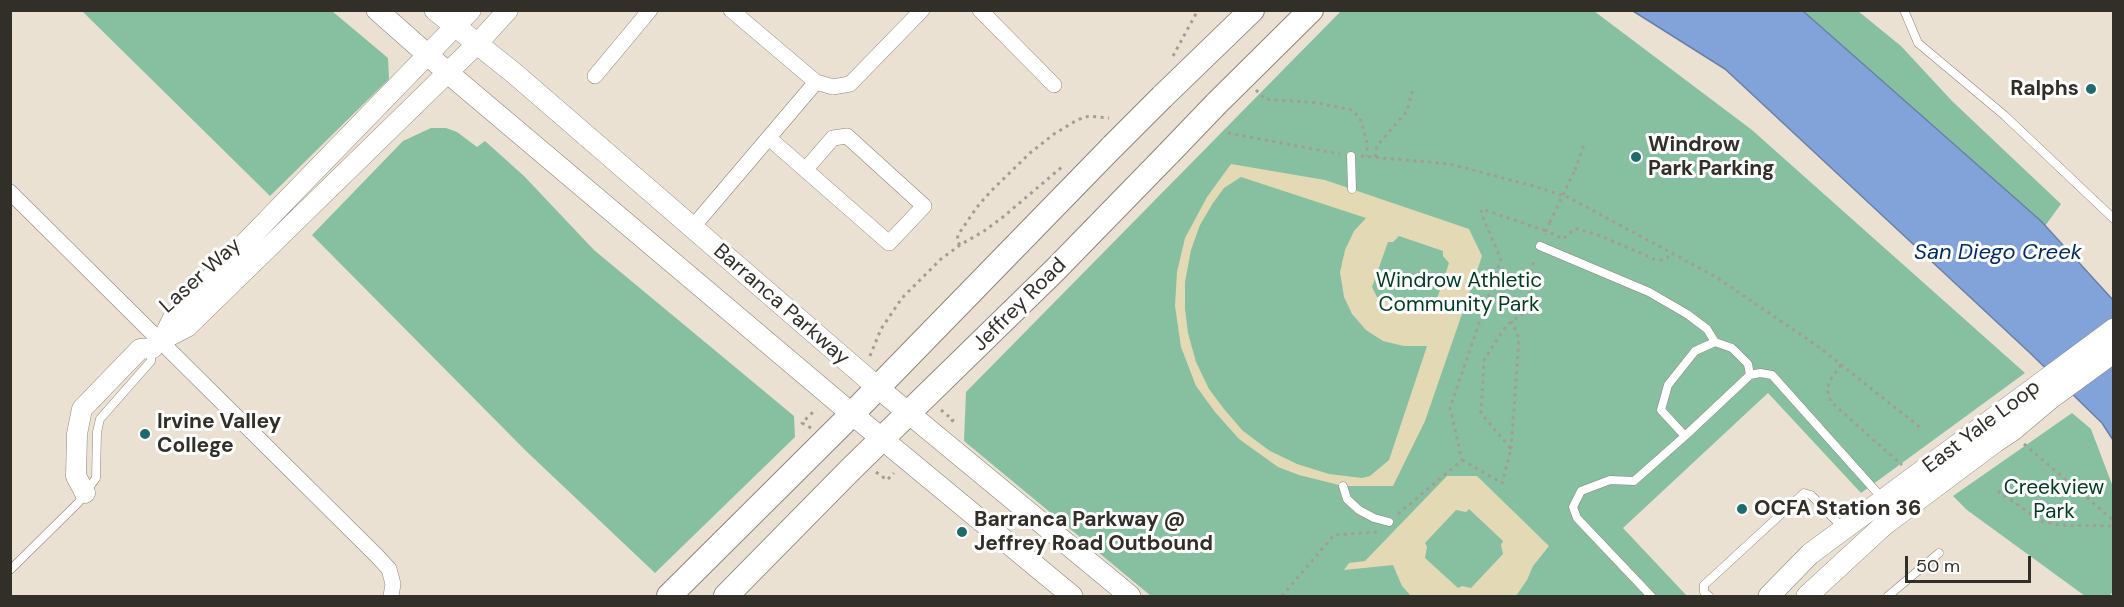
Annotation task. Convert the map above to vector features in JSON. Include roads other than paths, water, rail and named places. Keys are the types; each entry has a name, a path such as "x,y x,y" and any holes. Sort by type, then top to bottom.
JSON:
{"main road":[{"name":"Barranca Parkway","path":"377,10 447,72 1072,597"},
{"name":"Barranca Parkway","path":"435,10 515,74 877,387 1130,597"},
{"name":"Jeffrey Road","path":"669,597 852,414 1113,146 1252,10"},
{"name":"Jeffrey Road","path":"726,597 882,439 1055,270 1311,10"},
{"name":"East Yale Loop","path":"1806,597 1884,525 1995,441 2013,430 2044,392 2114,329"},
{"name":"East Yale Loop","path":"1769,597 1810,554 1914,478 2044,392 2114,352"}],"street":[{"name":"Laser Way","path":"157,344 174,316 471,10"},
{"name":"Laser Way","path":"157,344 187,327 477,44 508,10"},
{"path":"595,76 650,10"},
{"path":"731,10 816,82 833,87 850,84 922,10"},
{"path":"980,10 1054,85"},
{"path":"692,228 816,82"},
{"path":"769,138 889,243 924,206 847,136 833,138 806,169"},
{"path":"10,192 157,344 377,556 389,569 393,584 391,597"},
{"path":"85,494 76,476 77,434 82,409 140,349 157,344"}],"lane":[{"path":"1904,10 1918,43 2004,116 2114,219"},
{"path":"1352,156 1352,189"},
{"path":"1540,246 1649,292 1687,314 1707,328 1715,342 1731,348 1748,364 1750,375"},
{"path":"1685,436 1661,410 1668,385 1695,351 1715,342"},
{"path":"1651,597 1577,518 1573,507 1581,491 1610,480 1634,481 1750,375 1760,373 1772,375 1884,500"},
{"path":"1342,486 1347,499 1359,510 1374,518 1389,522"},
{"path":"1709,597 1704,592 1704,585 1804,493 1811,495 1844,530"},
{"path":"10,570 85,494"},
{"path":"1888,597 1939,553"}],"water":[{"name":"San Diego Creek","path":"1633,11 1803,11 2041,221 2113,300 2113,440 2102,423 2029,352 1725,69"}],"place":[{"name":"Ralphs","path":"2091,89"},
{"name":"Windrow Park Parking","path":"1636,157"},
{"name":"Irvine Valley College","path":"145,434"},
{"name":"OCFA Station 36","path":"1742,509"},
{"name":"Barranca Parkway @ Jeffrey Road Outbound","path":"962,532"}],"park label":[{"name":"Windrow Athletic Community Park","path":"1459,293"},
{"name":"Creekview Park","path":"2054,500"}]}
